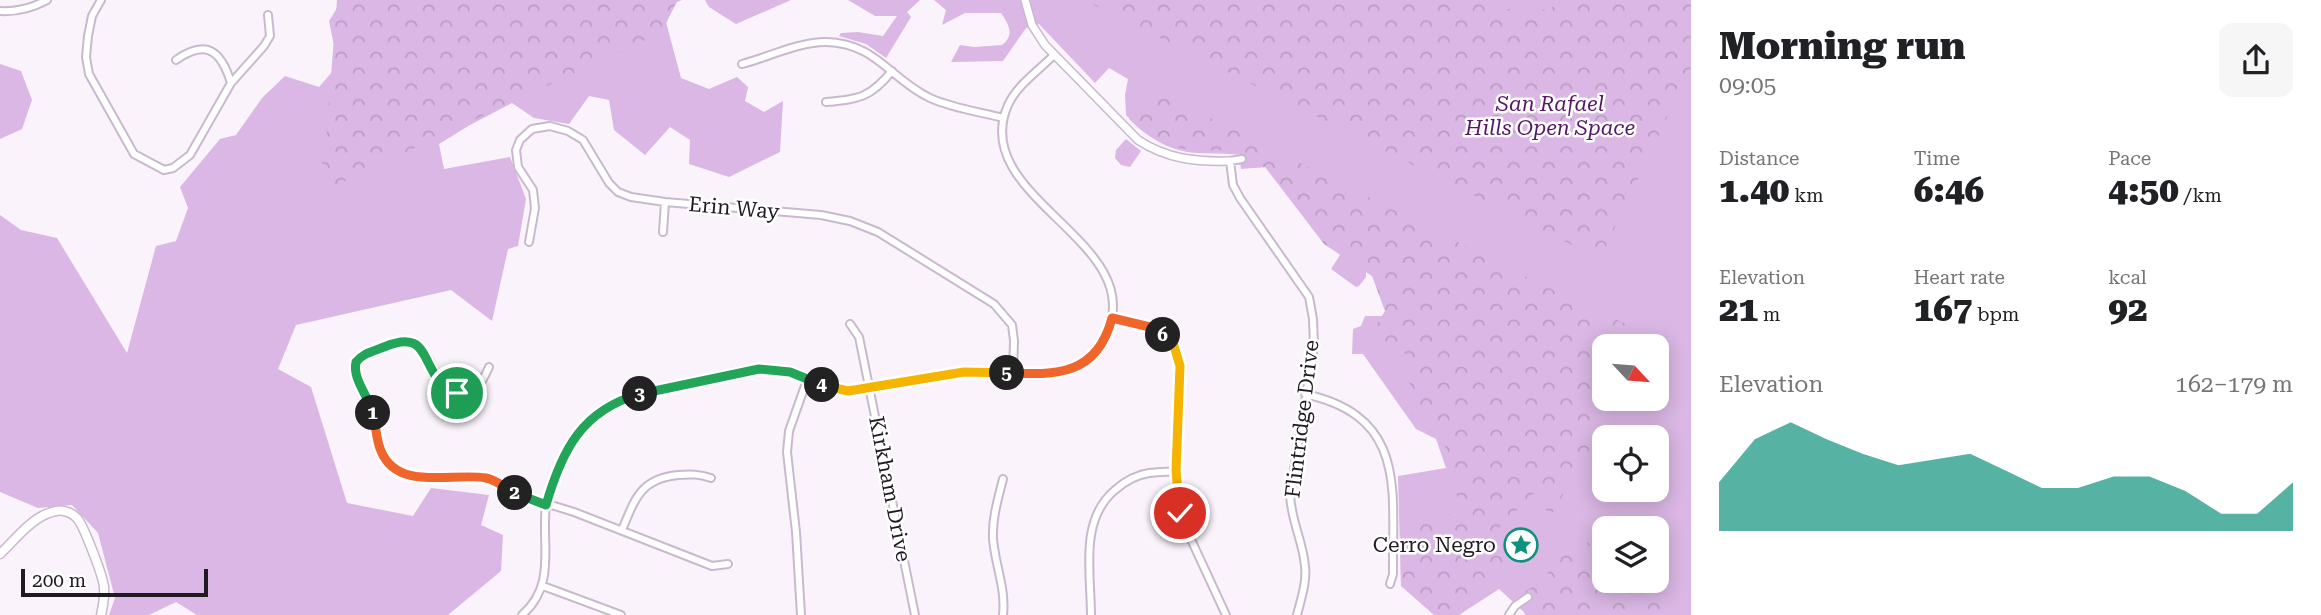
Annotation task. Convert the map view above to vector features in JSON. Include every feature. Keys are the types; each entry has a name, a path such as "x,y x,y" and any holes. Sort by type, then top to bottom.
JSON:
{"main road":[{"path":"0,554 30,524 45,514 61,510 70,513 80,523 103,579 105,590 101,615"}],"street":[{"path":"0,11 20,10 37,6 47,0"},
{"path":"101,0 92,16 88,36 86,57 89,75 134,154 164,170 173,168 190,155 232,83 264,46 270,36 268,15"},
{"path":"1025,0 1032,25 1054,55 1146,145 1166,155 1187,160 1242,159"},
{"path":"742,64 805,45 825,42 850,45 872,54 934,100 1003,118"},
{"path":"177,60 193,50 209,49 222,59 232,83"},
{"path":"522,615 543,586 547,561 546,505 553,483 571,443 591,418 613,402 642,393 759,369 778,370 839,390 870,388 964,372 1040,375 1061,373 1081,364 1097,349 1112,318 1109,280 1016,173 1009,163 1002,142 1003,118 1008,105 1018,89 1054,55"},
{"path":"826,102 860,98 879,87 892,71"},
{"name":"Erin Way","path":"529,242 535,208 533,190 518,167 516,150 520,140 532,129 550,126 568,131 583,141 609,183 618,192 631,197 821,215 850,221 878,232 994,304 1012,325 1013,373"},
{"name":"Flintridge Drive","path":"1230,161 1233,185 1309,297 1313,319 1314,346 1290,495 1306,568 1297,615"},
{"path":"663,232 666,202"},
{"path":"1112,318 1157,330 1170,341 1176,351 1180,366 1176,471 1180,513 1226,615"},
{"name":"Kirkham Drive","path":"850,324 859,337 915,615"},
{"path":"489,368 480,386 471,392 457,393 439,380 419,346 410,342 398,341 361,356 355,368 372,408 381,452 388,462 398,471 410,476 484,478 519,495 574,512 712,566 728,564"},
{"path":"801,615 796,532 787,452 789,431 807,380"},
{"path":"1305,394 1334,401 1353,412 1368,426 1383,448 1391,478 1391,584"},
{"path":"1091,615 1090,534 1095,514 1104,499 1124,482 1146,473 1176,471"},
{"path":"622,530 634,500 641,490 652,482 664,477 698,473 711,478"},
{"path":"1003,479 993,531 1004,591 1003,615"},
{"path":"543,586 621,615"},
{"path":"1509,615 1515,606 1528,597"}],"green space":[{"path":"337,0 677,0 662,32 317,194 326,139"},
{"path":"342,0 682,0 677,2 666,22 681,78 709,89 737,77 748,87 745,101 764,112 783,101 780,152 729,177 689,164 690,140 670,127 645,155 614,130 609,100 589,96 569,124 534,118 512,103 439,144 444,169 510,157 526,199 518,246 508,249 492,321 451,290 296,325 278,369 311,387 347,503 413,516 431,488 489,495 481,525 503,535 501,571 448,615 197,615 176,602 149,615 109,615 115,598 98,533 72,505 38,508 0,492 0,215 21,230 57,238 127,353 156,246 176,241 188,208 180,187 220,139 236,135 262,98 285,76 319,87 338,65 329,21"},
{"path":"705,0 791,0 736,24 709,7"},
{"path":"848,0 920,0 907,12 911,17 886,58 866,44 839,36 841,33 858,32 883,36 897,16 875,16"},
{"path":"934,0 1691,0 1691,615 1527,615 1499,589 1459,615 1434,615 1401,586 1398,476 1446,468 1436,439 1416,429 1363,354 1352,354 1353,329 1361,326 1365,316 1388,316 1385,283 1366,272 1366,277 1356,287 1331,269 1340,255 1272,167 1242,168 1241,155 1186,152 1158,141 1141,130 1126,115 1125,95 1128,79 1109,68 1095,83 1039,24 1026,28 1003,61 951,62 960,45 1002,45 1010,34 1001,13 965,13 942,25 946,10"},
{"name":"San Rafael Hills Open Space","path":"1084,0 1488,0 1518,13 1547,9 1569,0 1691,0 1691,67 1600,259"},
{"path":"0,64 21,71 32,100 22,129 0,139"},
{"path":"1159,92 1559,293 1648,334 1592,334 1592,411 1612,411 1604,425 1592,425 1592,445 1550,517 1536,491 1490,537 1511,557 1452,615 1440,615 1418,593 1401,583 1400,516 1461,514 1445,445 1410,413 1409,356 1371,333 1385,311 1372,276 1324,244 1265,167 1241,169 1238,149 1180,148 1154,138 1129,119"},
{"path":"1126,139 1141,151 1130,167 1121,165 1115,158 1116,150"},
{"path":"1587,542 1592,545 1592,593 1660,593 1691,615 1525,615 1519,596 1544,578 1559,556 1578,550"}],"place":[{"name":"Cerro Negro","path":"1521,545"}],"route":[{"path":"457,393 439,380 419,346 410,342 398,341 361,356 356,362 356,376 372,408 381,452 398,471 410,476 484,478 546,505 560,466 579,430 601,409 625,398 767,368 790,372 831,388 848,391 964,372 1040,375 1061,373 1091,356 1103,340 1112,318 1157,330 1170,341 1176,351 1180,366 1176,471 1180,513"}]}
